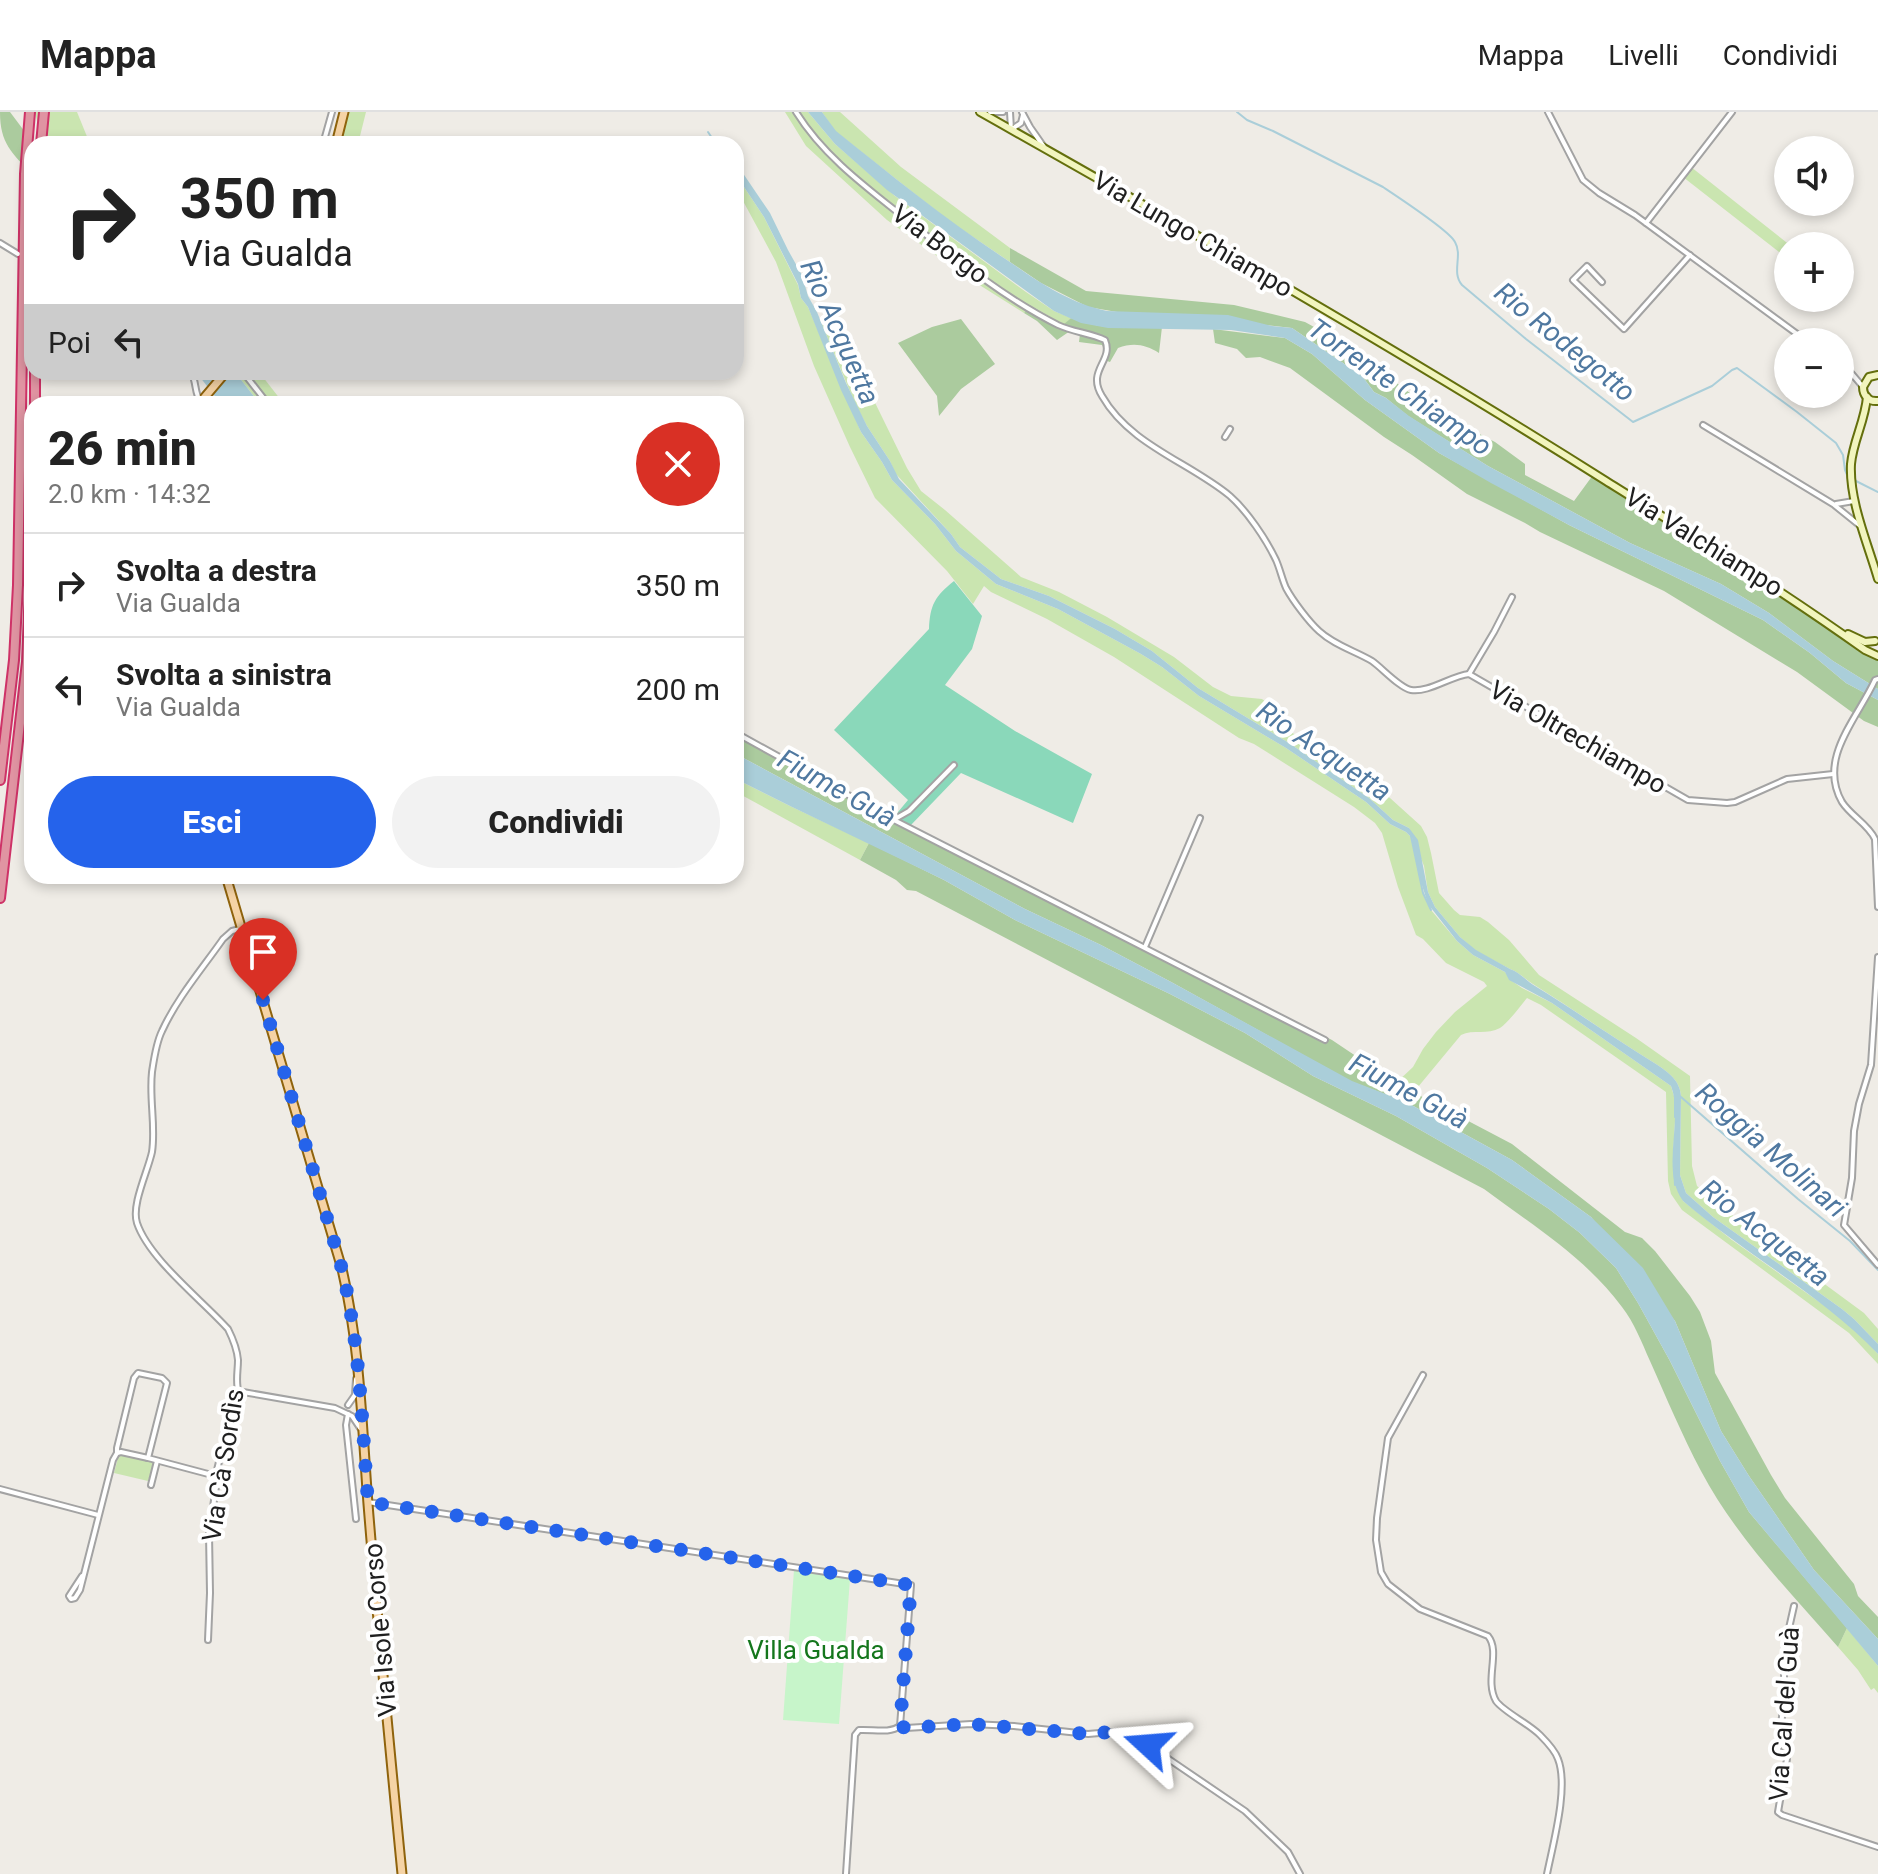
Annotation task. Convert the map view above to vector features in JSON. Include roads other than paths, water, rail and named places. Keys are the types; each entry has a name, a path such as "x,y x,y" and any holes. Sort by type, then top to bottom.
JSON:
{"highway":[{"path":"28,136 30,112"},
{"path":"42,136 44,112"},
{"path":"0,780 14,660 18,585 24,230"},
{"path":"0,898 24,688"}],"main road":[{"path":"338,136 344,112"},
{"name":"Via Lungo Chiampo","path":"980,112 1310,301 1528,432"},
{"path":"1878,375 1869,377 1863,387 1867,397 1866,414 1851,463 1855,500 1878,579"},
{"path":"206,396 219,380"},
{"path":"1866,414 1878,402 1867,397"},
{"name":"Via Valchiampo","path":"1528,432 1877,654"},
{"path":"1833,627 1865,642 1876,639 1877,654"},
{"name":"Via Isole Corso","path":"228,884 350,1300 402,1874"}],"street":[{"path":"325,136 332,112"},
{"name":"Via Borgo","path":"796,112 816,139 866,187 984,279 1049,320 1076,333 1100,338 1107,344 1107,353 1096,376 1103,400 1151,445 1213,484 1238,504 1273,555 1290,596 1320,632 1335,642"},
{"path":"990,112 1003,112"},
{"path":"1010,112 1011,129 1021,123 1022,112"},
{"path":"1022,112 1046,149"},
{"path":"1548,112 1583,180 1789,328"},
{"path":"1646,223 1732,112"},
{"path":"0,243 18,254"},
{"path":"1602,282 1587,266 1573,280 1624,329 1690,255"},
{"path":"1854,374 1869,377"},
{"path":"1854,376 1863,387"},
{"path":"249,380 262,396"},
{"path":"1703,425 1833,504 1863,529"},
{"path":"1225,437 1230,429"},
{"path":"1833,504 1855,500"},
{"path":"1469,674 1512,597"},
{"name":"Via Oltrechiampo","path":"1335,642 1363,656 1411,690 1421,690 1469,674 1688,800 1735,802 1787,779 1833,774"},
{"path":"1876,681 1840,744 1833,774 1836,788 1848,811 1876,839 1878,907"},
{"path":"744,737 895,819 1325,1040"},
{"path":"895,819 909,811 954,765"},
{"path":"1145,947 1200,818"},
{"name":"Via Cà Sordìs","path":"208,1640 209,1534 216,1474 235,1397 239,1393 236,1387 238,1355 228,1329 160,1260 136,1219 153,1148 150,1096 159,1040 174,1010 223,939 232,931 242,928"},
{"path":"1878,957 1871,1065 1854,1131 1852,1178 1844,1225 1878,1265"},
{"path":"82,1576 70,1592 71,1599 78,1595 134,1378 142,1372 162,1378 167,1383 148,1458"},
{"path":"348,1405 355,1395 358,1373"},
{"path":"1423,1375 1388,1438 1376,1531 1381,1572 1394,1590 1420,1609 1488,1636 1493,1644 1491,1682 1497,1701 1506,1711 1532,1727 1556,1754 1562,1787 1547,1874"},
{"path":"239,1393 335,1408 348,1413 358,1422 363,1438"},
{"path":"335,1408 348,1405 361,1408 355,1413 348,1413"},
{"path":"348,1413 346,1425 356,1519"},
{"path":"117,1453 216,1474"},
{"path":"151,1485 157,1461"},
{"path":"0,1489 98,1515"},
{"path":"368,1502 911,1585 900,1726 889,1731 859,1730 855,1735 846,1874"},
{"name":"Via Cal del Guà","path":"1794,1606 1785,1646 1778,1751 1787,1759 1778,1812 1878,1847"},
{"path":"900,1726 971,1724 1088,1734 1127,1734 1245,1811 1288,1852 1300,1874"}],"water":[{"path":"808,112 822,112 836,131 939,212 1028,274 1079,302 1107,311 1228,315 1292,328 1362,376 1374,392 1488,466 1630,543 1721,584 1769,613 1833,661 1878,689 1878,700 1846,683 1763,620 1569,525 1439,453 1365,400 1312,354 1285,338 1231,330 1108,328 1081,323 1054,311 887,190 835,144"},
{"path":"744,175 770,213 802,275 808,296 867,426 899,479 960,547 1001,579 1049,596 1152,651 1198,688 1289,743 1369,798 1393,820 1409,828 1418,840 1428,892 1435,907 1460,937 1656,1064 1676,1081 1681,1096 1680,1175 1686,1193 1713,1217 1854,1319 1878,1344 1878,1354 1808,1293 1683,1201 1673,1175 1675,1114 1671,1086 1552,1003 1509,980 1505,972 1473,955 1457,941 1428,904 1412,838 1406,832 1390,824 1366,802 1286,748 1199,696 1162,667 1058,609 996,584 956,551 935,524 892,480 861,432 808,307 801,298 798,284 764,217 744,187"},
{"path":"202,380 241,380 254,396 215,396"},
{"path":"744,758 1025,909 1173,983 1352,1081 1406,1102 1512,1160 1591,1217 1643,1268 1675,1321 1721,1431 1814,1570 1878,1639 1878,1666 1749,1512 1638,1303 1616,1268 1580,1233 1487,1168 1396,1116 1313,1076 1245,1033 1015,920 944,880 744,783"}],"waterway":[{"name":"Rio Rodegotto","path":"1237,112 1247,120 1383,187 1433,222 1455,242 1457,275 1462,285 1633,422 1712,386 1737,368 1836,443 1843,455 1848,477"},
{"name":"Rio Acquetta","path":"708,132 711,136"},
{"name":"Rio Rodegotto","path":"1854,480 1878,492"},
{"name":"Rio Acquetta","path":"1411,836 1423,893 1431,910"},
{"name":"Rio Acquetta","path":"1675,1095 1675,1117"},
{"name":"Roggia Molinari","path":"1681,1097 1850,1241 1878,1270"},
{"name":"Rio Acquetta","path":"1674,1167 1675,1185"}],"water label":[{"name":"Torrente Chiampo","path":"1400,387"},
{"name":"Fiume Guà","path":"837,788"},
{"name":"Fiume Guà","path":"1409,1091"}],"park label":[{"name":"Villa Gualda","path":"816,1650"}]}
